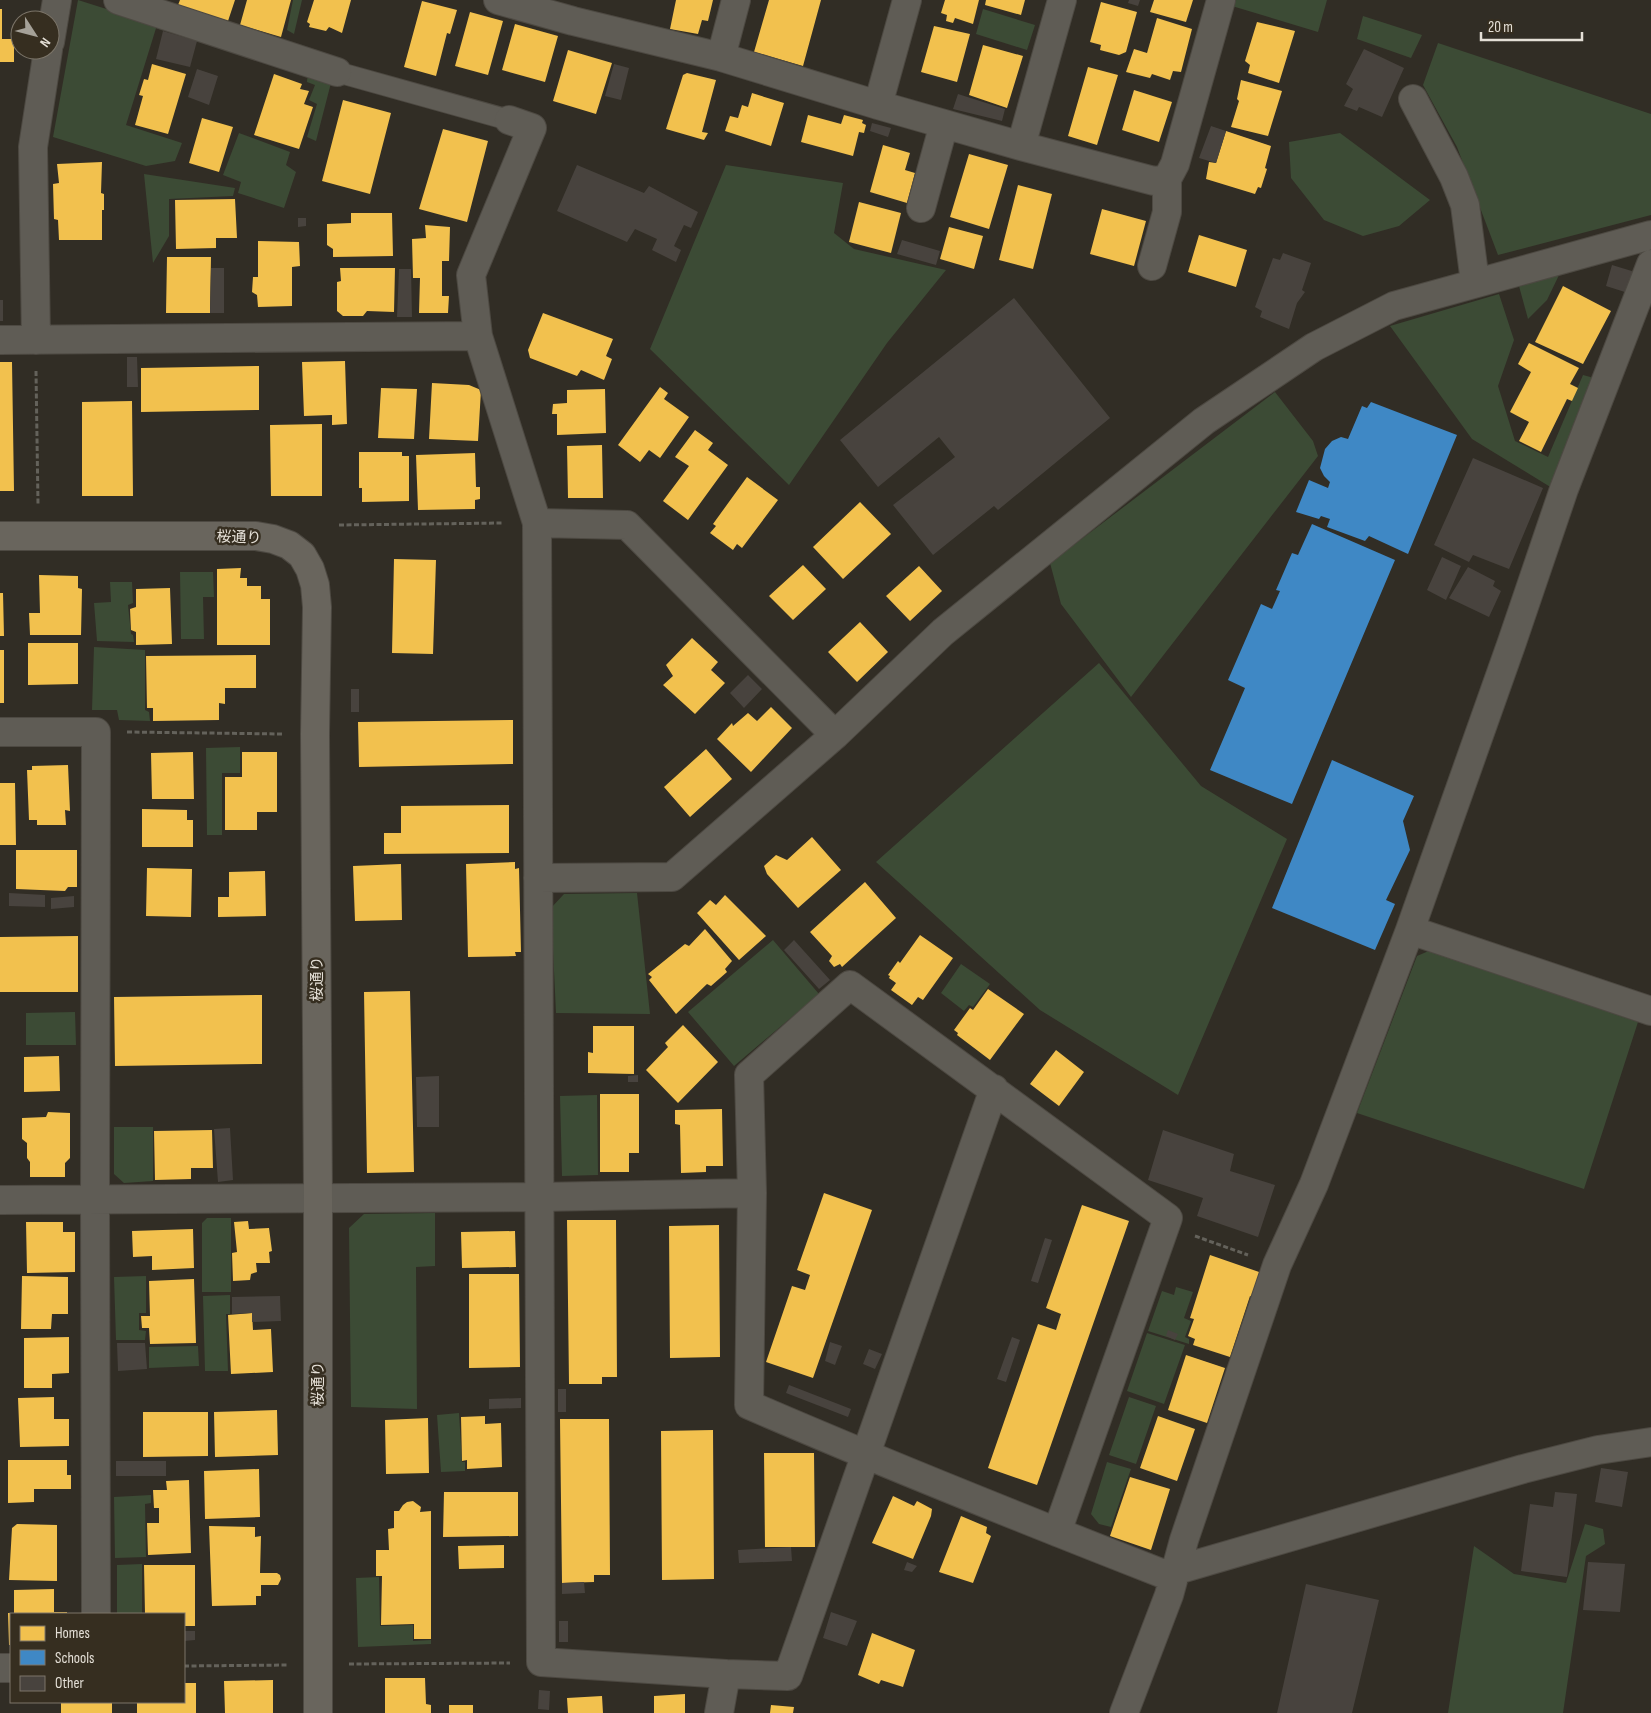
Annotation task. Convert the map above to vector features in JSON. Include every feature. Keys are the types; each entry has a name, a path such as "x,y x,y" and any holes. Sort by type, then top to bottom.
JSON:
{"street":[{"path":"118,0 337,72"},
{"path":"498,0 576,10 721,57 944,124 1154,180 1167,180"},
{"path":"721,57 736,0"},
{"path":"878,105 907,0"},
{"path":"1021,146 1062,0"},
{"path":"1152,266 1167,212 1167,180 1175,164 1221,0"},
{"path":"36,340 33,147 46,60"},
{"path":"1413,99 1454,177 1464,205 1476,282"},
{"path":"509,120 532,128 471,275 478,336 537,523 541,1662 726,1674 788,1676 994,1089"},
{"path":"921,208 944,124"},
{"path":"538,878 672,877 835,735 943,632 1204,421 1314,347 1394,306 1651,235"},
{"path":"1124,1713 1169,1595 1187,1531 1277,1265 1314,1184 1410,930 1512,642 1564,488 1651,264"},
{"path":"0,340 478,336"},
{"path":"537,523 626,525 835,735"},
{"name":"桜通り","path":"0,536 256,536 273,538 289,545 302,555 310,569 315,585 317,608 315,734 318,1198 318,1713"},
{"path":"0,732 96,732 96,1613"},
{"path":"1410,930 1651,1011"},
{"path":"1057,1532 1168,1218 850,985 748,1074 752,1193 749,1405 866,1456 1160,1573 1177,1570 1523,1469 1598,1450 1651,1442"},
{"path":"0,1200 540,1197 752,1193"},
{"path":"719,1713 726,1674"}],"lane":[{"path":"337,72 509,120"}],"path":[{"path":"36,340 38,513"},
{"path":"338,525 537,523"},
{"path":"96,732 291,734"},
{"path":"1165,1225 1277,1265"},
{"path":"346,1664 541,1662"},
{"path":"185,1666 294,1664"}],"green space":[{"path":"78,0 157,25 126,125 182,143 175,161 146,166 53,137"},
{"path":"293,0 302,0 294,34 287,30"},
{"path":"1234,0 1327,0 1318,32 1232,6"},
{"path":"983,9 1035,25 1027,50 976,34"},
{"path":"1363,16 1422,35 1411,58 1357,39"},
{"path":"1438,43 1651,114 1651,215 1498,255 1457,147 1423,85"},
{"path":"308,70 332,79 316,141 307,137 317,104 309,100 315,85 307,82"},
{"path":"239,133 290,152 286,165 296,172 284,208 238,193 241,182 223,175"},
{"path":"1340,133 1430,200 1399,226 1363,236 1324,220 1291,178 1289,142"},
{"path":"726,165 843,183 834,233 854,249 946,270 887,343 789,485 650,349"},
{"path":"144,174 235,188 233,196 169,199 169,236 153,263"},
{"path":"1560,273 1547,300 1528,319 1519,286"},
{"path":"1499,294 1514,340 1498,386 1515,441 1548,457 1583,375 1594,378 1552,488 1472,439 1390,326"},
{"path":"1275,392 1313,441 1318,456 1131,697 1061,604 1050,563"},
{"path":"180,572 213,572 214,597 203,597 204,639 181,639"},
{"path":"110,582 132,582 133,603 128,605 131,634 133,635 134,642 97,641 94,603 111,602"},
{"path":"94,647 145,650 145,710 149,712 150,721 119,720 117,710 92,710"},
{"path":"1099,663 1201,786 1287,839 1178,1095 1040,1010 876,862"},
{"path":"240,747 240,773 222,773 222,835 207,835 206,748"},
{"path":"637,893 650,1014 556,1013 551,908 564,894"},
{"path":"773,940 819,994 734,1066 688,1012"},
{"path":"1431,950 1638,1022 1584,1189 1357,1113 1417,956"},
{"path":"961,964 990,984 973,1007 969,1005 964,1011 941,993"},
{"path":"75,1012 76,1045 26,1045 26,1013"},
{"path":"597,1095 598,1175 562,1176 560,1096"},
{"path":"114,1127 153,1127 153,1181 124,1183 114,1174"},
{"path":"435,1213 435,1266 416,1267 417,1409 351,1407 349,1228 364,1214"},
{"path":"207,1218 231,1218 231,1292 202,1292 202,1223"},
{"path":"146,1276 146,1313 139,1313 139,1330 146,1331 145,1340 116,1340 114,1277"},
{"path":"1176,1287 1193,1292 1184,1318 1191,1321 1185,1337 1189,1339 1189,1344 1148,1331 1162,1291 1174,1295"},
{"path":"230,1295 230,1314 226,1314 228,1371 205,1371 203,1296"},
{"path":"1147,1333 1185,1345 1164,1404 1127,1391"},
{"path":"198,1346 199,1366 149,1368 149,1347"},
{"path":"1129,1397 1156,1406 1136,1464 1109,1455"},
{"path":"459,1413 462,1462 465,1462 465,1471 441,1472 437,1415"},
{"path":"1107,1462 1131,1469 1111,1527 1099,1524 1091,1514"},
{"path":"151,1495 151,1503 145,1504 146,1557 115,1558 114,1497"},
{"path":"1585,1524 1603,1529 1605,1544 1586,1556 1563,1713 1448,1713 1474,1546 1514,1574 1566,1583"},
{"path":"142,1564 142,1613 117,1613 117,1565"},
{"path":"379,1577 380,1626 413,1625 413,1641 431,1640 431,1644 358,1647 356,1578"}],"building: Homes":[{"path":"180,0 235,0 228,21 178,5"},
{"path":"247,0 291,0 281,37 240,25"},
{"path":"314,0 351,0 342,33 329,27 326,31 309,27 310,24 307,22"},
{"path":"676,0 713,0 708,21 702,20 698,34 670,29"},
{"path":"769,0 821,0 803,66 754,52"},
{"path":"945,0 979,0 973,24 955,18 953,23 946,21 947,15 941,13"},
{"path":"986,0 1025,0 1021,15 985,5"},
{"path":"1154,0 1193,0 1186,22 1150,12"},
{"path":"422,1 457,10 450,34 447,33 436,76 404,67"},
{"path":"1101,2 1137,12 1126,52 1119,55 1100,50 1101,45 1090,42"},
{"path":"0,9 2,9 2,39 10,39 10,60 14,60 14,62 0,62"},
{"path":"470,12 503,21 488,75 455,66"},
{"path":"1157,18 1192,29 1181,72 1173,71 1170,80 1152,74 1150,78 1126,72 1134,49 1147,53"},
{"path":"1257,22 1295,31 1279,83 1248,73 1250,65 1245,61"},
{"path":"515,24 558,36 545,82 502,70"},
{"path":"934,26 970,34 957,82 921,72"},
{"path":"983,45 1023,56 1007,108 969,95"},
{"path":"568,50 612,63 596,114 553,101"},
{"path":"152,64 186,74 168,134 135,125 143,96 139,95 144,79 148,80"},
{"path":"1088,67 1118,75 1097,145 1068,136"},
{"path":"687,73 716,80 702,132 708,133 704,140 666,129 683,75"},
{"path":"274,74 302,84 300,89 309,91 304,104 313,107 299,149 254,135"},
{"path":"1241,80 1282,91 1268,136 1231,127 1239,101 1237,99"},
{"path":"1134,90 1172,102 1159,142 1122,130"},
{"path":"752,93 784,103 771,146 725,131 730,116 738,118 742,105 748,107"},
{"path":"343,100 391,113 370,194 322,181"},
{"path":"808,115 841,124 844,115 863,120 862,123 866,125 864,133 859,132 853,156 801,142"},
{"path":"202,118 233,127 219,172 189,163"},
{"path":"443,129 488,141 467,222 419,209"},
{"path":"1226,131 1271,146 1261,188 1258,187 1255,194 1206,179 1209,162 1216,163"},
{"path":"883,145 910,153 905,170 915,173 907,203 870,192"},
{"path":"969,154 1008,165 989,229 950,217"},
{"path":"102,162 101,193 104,194 104,210 102,210 102,240 59,240 58,220 54,219 53,184 59,183 57,164"},
{"path":"1018,185 1052,194 1033,269 999,260"},
{"path":"235,199 237,238 216,238 216,248 176,249 175,200"},
{"path":"859,202 901,213 891,253 849,242"},
{"path":"1102,209 1146,221 1134,266 1090,254"},
{"path":"351,213 392,213 393,256 333,257 333,249 327,245 327,224 351,223"},
{"path":"425,225 450,227 449,261 442,261 442,296 449,296 448,313 419,313 420,278 413,278 412,239 426,238"},
{"path":"949,227 983,236 974,269 940,259"},
{"path":"1199,235 1247,250 1236,287 1188,272"},
{"path":"258,241 299,242 300,266 292,267 292,306 258,307 257,295 252,292 253,277 258,277"},
{"path":"167,257 211,257 210,313 166,313"},
{"path":"340,268 395,268 394,312 367,311 363,316 343,316 337,311 337,282 341,281"},
{"path":"1563,286 1611,311 1583,364 1535,342"},
{"path":"543,313 613,339 606,356 612,359 604,380 581,370 577,376 530,358 528,350"},
{"path":"1529,343 1579,368 1570,384 1578,388 1572,401 1567,399 1541,452 1519,441 1529,422 1510,412 1531,372 1518,364"},
{"path":"345,361 347,424 332,425 332,415 304,416 302,362"},
{"path":"0,362 12,362 14,491 0,491"},
{"path":"259,366 259,410 141,412 141,368"},
{"path":"432,383 469,385 481,390 478,441 429,439"},
{"path":"660,387 668,393 664,399 689,417 660,458 649,450 640,462 618,445"},
{"path":"381,388 417,389 414,439 378,438"},
{"path":"605,389 606,433 557,435 557,414 552,414 553,404 567,403 567,390"},
{"path":"132,401 133,496 82,496 82,402"},
{"path":"322,424 322,496 271,496 270,425"},
{"path":"695,430 713,443 708,450 728,465 688,520 663,501 689,466 675,457"},
{"path":"602,445 603,498 568,498 567,446"},
{"path":"359,452 402,452 402,456 409,456 409,501 362,502 362,488 359,488"},
{"path":"475,453 476,487 480,487 480,499 475,500 475,509 418,510 416,455"},
{"path":"747,477 778,500 742,548 737,544 733,550 710,533 716,526 713,524"},
{"path":"860,502 891,534 843,579 813,547"},
{"path":"394,559 436,560 433,654 392,653"},
{"path":"803,565 826,589 793,620 769,596"},
{"path":"919,566 942,591 910,621 886,596"},
{"path":"241,568 240,578 247,578 247,586 261,586 261,599 270,599 270,645 217,645 217,569"},
{"path":"39,575 78,576 78,588 82,589 81,635 30,635 29,613 40,613"},
{"path":"170,588 172,644 136,645 136,632 131,630 130,609 136,607 136,589"},
{"path":"0,593 3,593 4,636 0,636"},
{"path":"860,622 888,652 857,682 828,652"},
{"path":"692,638 718,662 711,670 725,683 695,714 663,685 673,676 666,665"},
{"path":"28,643 78,643 78,684 28,685"},
{"path":"0,650 4,650 4,703 0,703"},
{"path":"256,655 256,688 225,688 225,704 219,703 219,720 153,721 153,708 147,708 146,656"},
{"path":"771,707 792,728 751,772 717,739 732,723 733,726 748,713 757,721"},
{"path":"513,720 513,764 359,767 358,722"},
{"path":"706,749 732,779 690,817 664,787"},
{"path":"193,752 194,799 152,799 151,753"},
{"path":"242,752 277,752 277,812 257,812 257,830 225,830 225,777 242,777"},
{"path":"68,765 70,811 65,810 66,825 37,825 37,820 29,820 27,770 32,770 32,766"},
{"path":"0,783 15,783 16,845 0,845"},
{"path":"509,805 509,853 384,854 384,833 401,833 401,806"},
{"path":"142,809 187,810 187,820 193,820 193,847 142,847"},
{"path":"812,837 841,870 798,908 767,874 764,866 776,855 787,860"},
{"path":"16,850 77,850 77,887 68,887 65,891 16,889"},
{"path":"515,862 515,869 519,868 521,952 515,952 516,956 468,957 466,864"},
{"path":"401,864 402,920 355,921 353,866"},
{"path":"147,868 192,869 191,917 146,916"},
{"path":"265,871 266,916 218,917 218,897 229,897 229,872"},
{"path":"865,882 896,918 842,967 840,964 834,967 829,961 832,956 810,932"},
{"path":"725,895 766,936 739,960 697,913 710,900 716,905"},
{"path":"705,929 732,961 725,969 727,972 711,986 707,984 676,1014 649,980 652,977 648,974 685,944 689,946"},
{"path":"920,935 953,958 923,1000 918,997 912,1005 891,990 896,983 888,975 898,961 900,963"},
{"path":"78,936 78,992 0,992 0,937"},
{"path":"988,989 1024,1014 990,1060 957,1035 958,1033 954,1030 970,1008 973,1010"},
{"path":"410,991 414,1172 367,1173 364,992"},
{"path":"262,995 262,1064 115,1066 114,997"},
{"path":"683,1025 718,1062 678,1103 646,1070 668,1047 665,1043"},
{"path":"593,1026 634,1026 634,1074 588,1073 588,1052 593,1053"},
{"path":"1056,1050 1084,1072 1059,1106 1030,1084"},
{"path":"59,1056 60,1091 24,1092 24,1057"},
{"path":"600,1094 639,1094 639,1153 629,1153 629,1172 600,1172"},
{"path":"722,1109 723,1166 706,1166 706,1172 681,1173 680,1125 675,1124 675,1110"},
{"path":"48,1112 70,1113 70,1158 65,1163 65,1177 30,1177 27,1143 22,1139 22,1118 46,1117"},
{"path":"212,1130 213,1168 191,1168 191,1179 155,1180 154,1131"},
{"path":"824,1193 872,1210 813,1378 766,1362 792,1286 805,1290 810,1275 797,1270"},
{"path":"1082,1205 1129,1221 1037,1485 988,1468 1038,1324 1056,1330 1061,1314 1046,1308"},
{"path":"567,1220 616,1220 617,1377 602,1377 602,1384 569,1384"},
{"path":"248,1221 249,1229 269,1228 272,1251 269,1252 270,1263 256,1263 257,1272 251,1274 250,1280 233,1281 232,1253 237,1252 234,1222"},
{"path":"26,1222 63,1222 63,1232 75,1232 75,1272 27,1273"},
{"path":"719,1225 720,1357 670,1358 669,1226"},
{"path":"193,1229 194,1268 152,1270 152,1256 133,1257 132,1231"},
{"path":"515,1231 516,1267 462,1268 461,1232"},
{"path":"1210,1255 1262,1273 1252,1297 1250,1296 1230,1357 1193,1345 1195,1339 1188,1336 1194,1319 1190,1318"},
{"path":"469,1274 519,1274 520,1367 469,1368"},
{"path":"22,1276 68,1277 68,1314 52,1314 51,1329 21,1329"},
{"path":"194,1279 196,1343 150,1344 149,1328 142,1328 141,1316 150,1316 149,1281"},
{"path":"252,1313 253,1330 271,1329 273,1372 231,1374 228,1315"},
{"path":"69,1337 69,1373 52,1374 52,1388 24,1388 24,1338"},
{"path":"1186,1355 1225,1368 1207,1423 1168,1410"},
{"path":"54,1397 54,1419 69,1419 69,1446 20,1447 18,1398"},
{"path":"277,1410 278,1455 215,1457 214,1412"},
{"path":"143,1412 208,1412 208,1456 143,1457"},
{"path":"485,1416 485,1424 501,1423 502,1467 467,1469 467,1460 462,1461 461,1417"},
{"path":"1158,1416 1195,1429 1177,1481 1140,1468"},
{"path":"428,1418 429,1473 386,1474 385,1420"},
{"path":"560,1419 609,1419 610,1575 594,1575 594,1582 562,1583"},
{"path":"713,1430 714,1579 662,1580 661,1431"},
{"path":"764,1453 814,1453 815,1547 765,1547"},
{"path":"8,1460 67,1460 67,1475 71,1475 71,1489 34,1489 34,1502 8,1503"},
{"path":"259,1469 260,1517 205,1519 204,1471"},
{"path":"1130,1477 1170,1489 1151,1550 1110,1536"},
{"path":"189,1480 191,1553 148,1555 147,1523 159,1523 159,1508 154,1508 153,1490 167,1490 166,1481"},
{"path":"444,1492 518,1492 518,1536 443,1537"},
{"path":"893,1496 914,1506 917,1501 932,1509 931,1516 913,1559 872,1543"},
{"path":"413,1501 421,1507 420,1512 431,1511 431,1639 414,1639 414,1624 381,1625 382,1576 376,1576 376,1550 389,1550 388,1529 394,1528 394,1511 399,1511 407,1502"},
{"path":"961,1516 987,1527 986,1533 991,1536 973,1583 939,1572"},
{"path":"17,1524 57,1525 57,1581 9,1580 12,1528"},
{"path":"209,1526 255,1527 255,1537 261,1536 260,1573 277,1573 281,1579 278,1585 261,1585 261,1596 256,1596 256,1605 212,1606"},
{"path":"504,1545 504,1568 459,1569 458,1546"},
{"path":"144,1565 195,1565 195,1626 185,1626 185,1613 145,1613"},
{"path":"54,1589 54,1612 67,1613 14,1613 14,1590"},
{"path":"8,1613 10,1613 10,1645"},
{"path":"872,1633 915,1650 903,1687 881,1680 879,1684 858,1675"},
{"path":"385,1678 425,1678 426,1704 431,1705 431,1713 385,1713"},
{"path":"273,1680 273,1713 225,1713 224,1681"},
{"path":"185,1683 196,1683 196,1713 137,1713 137,1703 185,1703"},
{"path":"685,1694 685,1713 654,1713 654,1696"},
{"path":"602,1696 603,1713 568,1713 567,1698"},
{"path":"61,1703 112,1703 112,1713 61,1713"},
{"path":"449,1705 473,1705 473,1713 449,1713"},
{"path":"771,1705 794,1707 793,1713 770,1713"}],"building: Schools":[{"path":"1371,402 1457,435 1408,554 1369,536 1365,541 1327,527 1330,519 1321,516 1319,519 1296,512 1309,480 1328,488 1330,482 1320,468 1325,449 1332,441 1341,437 1348,439 1362,406 1367,408"},
{"path":"1312,524 1395,560 1292,804 1210,770 1245,688 1228,680 1261,604 1272,609 1280,591 1276,590 1292,553 1298,555"},
{"path":"1332,760 1414,796 1403,821 1410,850 1386,900 1395,904 1375,950 1272,908"}],"building: Other":[{"path":"1129,0 1140,0 1138,6 1128,3"},
{"path":"163,31 197,41 190,67 156,59"},
{"path":"1364,49 1404,68 1382,117 1359,107 1357,111 1344,106 1353,89 1346,84"},
{"path":"614,64 629,68 621,100 605,96"},
{"path":"197,69 218,76 209,105 188,97"},
{"path":"958,94 1005,109 1002,121 953,109"},
{"path":"872,123 891,128 888,137 870,131"},
{"path":"1211,126 1226,131 1216,163 1199,158"},
{"path":"577,165 644,193 649,186 698,212 691,228 684,225 674,246 681,250 676,262 652,250 657,239 635,229 627,242 557,211"},
{"path":"298,218 306,218 306,226 298,227"},
{"path":"902,240 940,251 936,265 897,254"},
{"path":"1283,253 1311,263 1302,290 1305,292 1297,303 1289,329 1260,317 1262,311 1255,307 1273,258 1280,260"},
{"path":"1612,265 1635,272 1628,293 1606,286"},
{"path":"211,268 224,268 224,313 210,313"},
{"path":"399,269 411,269 412,317 397,317"},
{"path":"1014,298 1110,418 998,510 994,506 933,555 893,505 955,457 939,437 878,487 840,440"},
{"path":"0,300 3,300 3,321 0,321"},
{"path":"127,357 137,357 138,387 127,387"},
{"path":"1473,458 1543,488 1509,569 1473,555 1469,562 1434,545"},
{"path":"1442,557 1461,566 1446,600 1427,590"},
{"path":"1468,567 1495,581 1493,586 1501,591 1489,617 1449,598"},
{"path":"748,675 762,689 744,708 730,693"},
{"path":"351,689 359,689 359,712 351,712"},
{"path":"9,893 45,895 45,907 9,906"},
{"path":"74,896 74,907 51,909 51,898"},
{"path":"794,940 830,980 819,989 784,950"},
{"path":"638,1075 638,1082 628,1082 628,1076"},
{"path":"439,1076 439,1127 417,1127 416,1077"},
{"path":"230,1128 233,1180 218,1182 214,1129"},
{"path":"1163,1130 1234,1154 1230,1171 1275,1185 1258,1237 1197,1216 1203,1198 1148,1180"},
{"path":"1045,1238 1052,1240 1038,1283 1031,1281"},
{"path":"280,1296 281,1321 252,1322 252,1313 232,1314 232,1297"},
{"path":"1168,1330 1178,1334 1175,1340 1166,1336"},
{"path":"1012,1337 1020,1340 1006,1382 997,1379"},
{"path":"830,1342 842,1346 835,1365 825,1361"},
{"path":"117,1343 145,1343 147,1369 118,1371"},
{"path":"869,1349 882,1354 875,1369 863,1364"},
{"path":"789,1385 851,1409 848,1417 786,1393"},
{"path":"558,1389 566,1389 566,1412 558,1412"},
{"path":"521,1398 521,1408 489,1409 489,1399"},
{"path":"116,1461 166,1461 166,1476 116,1476"},
{"path":"1601,1468 1628,1472 1622,1507 1595,1502"},
{"path":"1555,1492 1577,1494 1567,1577 1521,1571 1530,1504 1553,1507"},
{"path":"791,1547 792,1561 739,1563 738,1550"},
{"path":"907,1562 917,1566 912,1572 904,1570"},
{"path":"1588,1562 1625,1564 1620,1612 1583,1610"},
{"path":"584,1582 585,1593 562,1594 562,1583"},
{"path":"1306,1584 1379,1600 1352,1713 1277,1713"},
{"path":"831,1612 857,1621 847,1646 823,1638"},
{"path":"559,1621 568,1621 568,1642 559,1642"},
{"path":"185,1631 195,1631 195,1640 185,1641"},
{"path":"539,1690 550,1691 549,1710 538,1709"}]}
